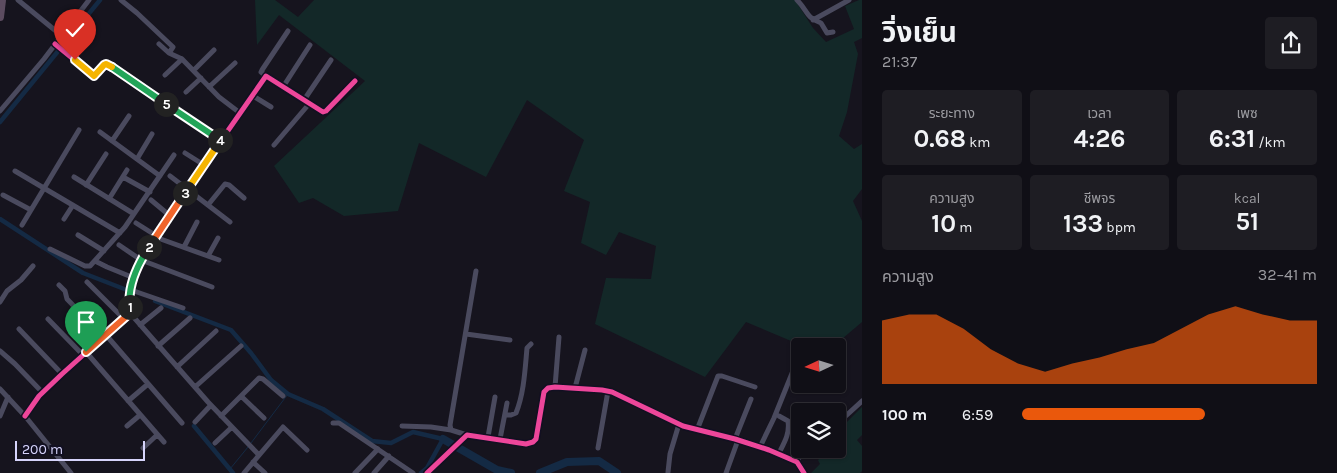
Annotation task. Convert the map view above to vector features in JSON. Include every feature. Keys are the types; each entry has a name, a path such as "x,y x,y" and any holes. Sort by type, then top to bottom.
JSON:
{"highway":[{"path":"0,17 2,0"}],"street":[{"path":"18,0 62,36"},
{"path":"0,111 59,48 62,36 89,0"},
{"path":"121,0 173,47 169,53"},
{"path":"808,0 799,2 808,15 813,20 821,23 827,33 833,32"},
{"path":"813,20 849,0"},
{"path":"288,30 262,70 265,79 284,87 323,112 356,81"},
{"path":"159,44 169,53 182,59 223,101 240,114"},
{"path":"284,87 310,45"},
{"path":"59,48 94,76 106,64 197,126 221,140"},
{"path":"194,70 214,50"},
{"path":"165,75 182,59"},
{"path":"274,145 307,102 331,60"},
{"path":"209,87 235,63"},
{"path":"186,92 201,78"},
{"path":"259,455 221,416 140,325 130,313 129,300 130,291 141,260 155,236 265,79"},
{"path":"253,96 271,107"},
{"path":"112,141 129,116"},
{"path":"22,225 79,130"},
{"path":"100,132 160,176"},
{"path":"137,159 152,134"},
{"path":"185,153 204,165"},
{"path":"86,185 106,154"},
{"path":"50,249 86,267 90,266 120,233 174,155"},
{"path":"109,199 127,170"},
{"path":"15,171 120,233"},
{"path":"170,176 230,222"},
{"path":"74,177 134,214"},
{"path":"123,177 150,192"},
{"path":"208,205 225,184 229,185 244,198"},
{"path":"3,195 31,210"},
{"path":"151,200 169,215"},
{"path":"64,219 73,205"},
{"path":"184,247 197,222"},
{"path":"136,223 155,236 218,260"},
{"path":"78,235 104,251"},
{"path":"208,256 218,238"},
{"path":"119,245 141,260 212,287"},
{"path":"95,261 134,278"},
{"path":"0,302 7,291 21,280 33,266"},
{"path":"451,430 450,426 476,271"},
{"path":"87,282 124,319"},
{"path":"59,285 65,291 67,299 104,336 182,423"},
{"path":"130,291 182,308"},
{"path":"140,325 161,308"},
{"path":"26,416 42,392 130,313"},
{"path":"158,346 190,318"},
{"path":"48,319 84,354 164,442"},
{"path":"18,329 62,374"},
{"path":"177,367 216,331"},
{"path":"466,334 510,340"},
{"path":"554,387 559,337"},
{"path":"505,415 511,416 516,414 526,369 528,348 532,344"},
{"path":"195,387 241,346"},
{"path":"576,388 585,350"},
{"path":"0,351 42,392"},
{"path":"697,430 718,376 755,387"},
{"path":"760,446 791,376"},
{"path":"221,416 260,378 283,396"},
{"path":"128,401 148,384"},
{"path":"402,426 431,427 451,430 465,437 488,437 526,444 536,439 544,392 548,388 602,390 608,391 681,425 760,446 797,462 804,473"},
{"path":"0,389 26,416 71,473"},
{"path":"598,448 608,391"},
{"path":"241,396 264,418"},
{"path":"488,437 495,396"},
{"path":"0,416 8,397"},
{"path":"726,473 751,399"},
{"path":"846,416 862,401"},
{"path":"500,439 507,403"},
{"path":"195,422 211,405"},
{"path":"128,426 140,415"},
{"path":"778,455 789,431 788,421 779,416"},
{"path":"333,423 340,423 412,473"},
{"path":"668,472 670,454 681,425"},
{"path":"215,443 232,427"},
{"path":"244,473 283,427 306,450"},
{"path":"143,448 157,435"},
{"path":"427,473 465,437"},
{"path":"355,473 378,449"},
{"path":"374,473 389,456"},
{"path":"797,462 800,458"},
{"path":"253,462 265,473"}],"green space":[{"path":"255,0 275,0 298,17 314,0 795,0 813,28 826,42 854,29 845,6 862,0 862,38 854,42 858,54 847,112 839,136 854,149 862,144 862,189 853,201 862,221 862,322 843,338 791,338 791,341 746,322 705,377 595,324 606,278 651,279 656,246 619,232 606,255 581,243 590,202 564,191 584,140 527,100 486,177 419,143 398,211 344,216 313,198 299,203 274,166 365,81 279,15 257,45"},
{"path":"862,407 862,435 857,440 862,446 862,471 860,473 811,473 820,464 818,460 820,458 846,458 846,423"}],"waterway":[{"path":"0,122 100,0"},
{"path":"0,219 83,273 132,292"},
{"path":"155,301 231,330 271,380 288,394 323,409 372,441 391,443 413,432 443,439 427,468 421,473"},
{"path":"251,443 288,394"},
{"path":"194,426 233,473"},
{"path":"443,439 497,470 511,473"},
{"path":"230,469 248,447"},
{"path":"540,473 567,462 599,461 617,473"}],"cycle path":[{"path":"55,44 94,76 106,64 221,140"},
{"path":"25,416 39,396 130,313 129,295 141,260 156,234 266,76 323,112 355,81"},
{"path":"427,473 467,435 526,444 533,442 536,439 544,392 548,388 555,387 612,392 683,426 769,450 797,462 804,473"}],"route":[{"path":"75,60 94,76 106,64 197,126 221,140 156,234 141,260 129,295 130,313 86,352"}]}
